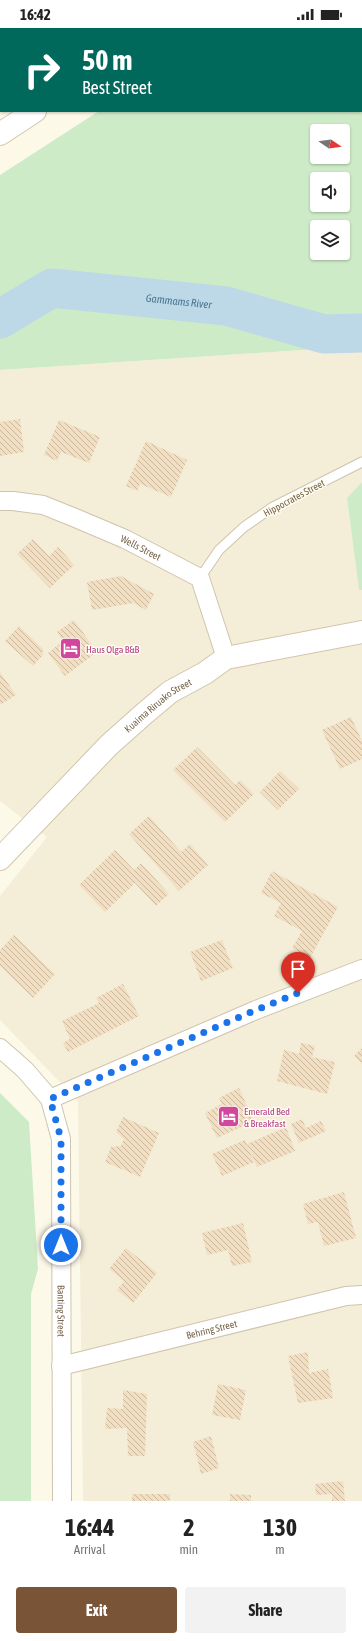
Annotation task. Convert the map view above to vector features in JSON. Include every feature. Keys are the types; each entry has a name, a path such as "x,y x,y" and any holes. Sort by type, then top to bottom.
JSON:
{"street":[{"path":"0,134 33,112"},
{"name":"Wells Street","path":"0,501 13,501 43,505 73,516 125,540 200,578"},
{"path":"200,578 226,658"},
{"name":"Kuaima Riruako Street","path":"0,859 109,745 144,713 170,692 205,673 226,658 362,632"},
{"path":"50,1099 256,1010 362,969"},
{"name":"Banting Street","path":"0,1048 25,1070 50,1099 61,1139 62,1501"},
{"name":"Behring Street","path":"61,1366 346,1296 362,1295"}],"lane":[{"name":"Hippocrates Street","path":"200,578 219,550 244,527 267,511 362,462"}],"shaded area":[{"path":"362,346 362,482 347,498 359,590 362,590 362,1501 83,1501 78,1101 0,1020 0,896 47,837 0,801 0,370"}],"green space":[{"path":"97,112 362,112 362,346 0,370 0,175"},
{"path":"362,482 362,590 359,590 347,498"},
{"path":"0,1093 29,1122 38,1269 31,1294 31,1501 0,1501"}],"building":[{"path":"20,419 24,452 0,456 0,422"},
{"path":"59,420 100,437 89,463 61,452 57,461 44,455"},
{"path":"146,441 187,460 171,497 140,484 137,491 126,486"},
{"path":"33,539 49,556 58,547 74,565 50,588 17,554"},
{"path":"121,576 154,594 146,610 133,603 92,610 87,582"},
{"path":"74,620 97,652 65,676 48,653 63,641 57,632"},
{"path":"19,626 44,650 42,653 43,655 33,666 5,641"},
{"path":"0,672 16,695 0,705"},
{"path":"351,717 362,741 362,759 340,769 322,730"},
{"path":"197,747 235,785 240,780 254,794 225,822 173,770"},
{"path":"280,771 299,789 278,810 260,792"},
{"path":"149,816 181,852 190,844 208,865 179,891 129,834"},
{"path":"115,850 134,870 141,863 169,894 156,906 135,883 105,912 79,885"},
{"path":"272,871 338,907 310,958 292,948 302,931 274,916 281,903 261,893"},
{"path":"14,935 55,974 33,998 0,966 0,950"},
{"path":"222,940 233,968 201,981 190,952"},
{"path":"123,984 139,1016 68,1052 63,1043 70,1039 62,1021 99,1003 96,998"},
{"path":"301,1043 315,1046 312,1057 335,1062 327,1094 277,1081 284,1050 299,1054"},
{"path":"362,1048 362,1064 354,1056"},
{"name":"Emerald Bed & Breakfast","path":"239,1088 254,1121 217,1138 205,1113 222,1104 219,1098"},
{"path":"123,1117 159,1133 140,1177 105,1162 111,1147 121,1146 124,1139 116,1132"},
{"path":"302,1119 306,1128 321,1121 326,1131 299,1143 291,1124"},
{"path":"286,1127 295,1151 257,1167 247,1144"},
{"path":"245,1140 254,1162 222,1176 212,1154"},
{"path":"344,1192 356,1238 324,1246 318,1222 308,1224 303,1204"},
{"path":"243,1223 252,1262 232,1266 228,1250 207,1255 202,1233"},
{"path":"126,1248 157,1273 133,1303 117,1290 124,1281 109,1269"},
{"path":"308,1352 309,1373 328,1369 333,1398 298,1403 288,1356"},
{"path":"218,1384 246,1390 240,1420 212,1415"},
{"path":"123,1390 147,1394 145,1456 128,1456 127,1428 105,1429 107,1408 123,1409"},
{"path":"211,1436 219,1468 201,1474 193,1442"},
{"path":"343,1481 345,1501 332,1501 332,1494 316,1495 315,1484"},
{"path":"132,1494 170,1494 170,1501 132,1501"},
{"path":"230,1494 251,1495 251,1501 230,1501"}],"waterway":[{"name":"Gammams River","path":"0,319 52,288 226,306 324,334 362,333"}],"place":[{"name":"Haus Olga B&B","path":"70,649"},
{"name":"Emerald Bed & Breakfast","path":"229,1117"}],"route":[{"path":"61,1245 61,1139 50,1099 298,993"}]}
